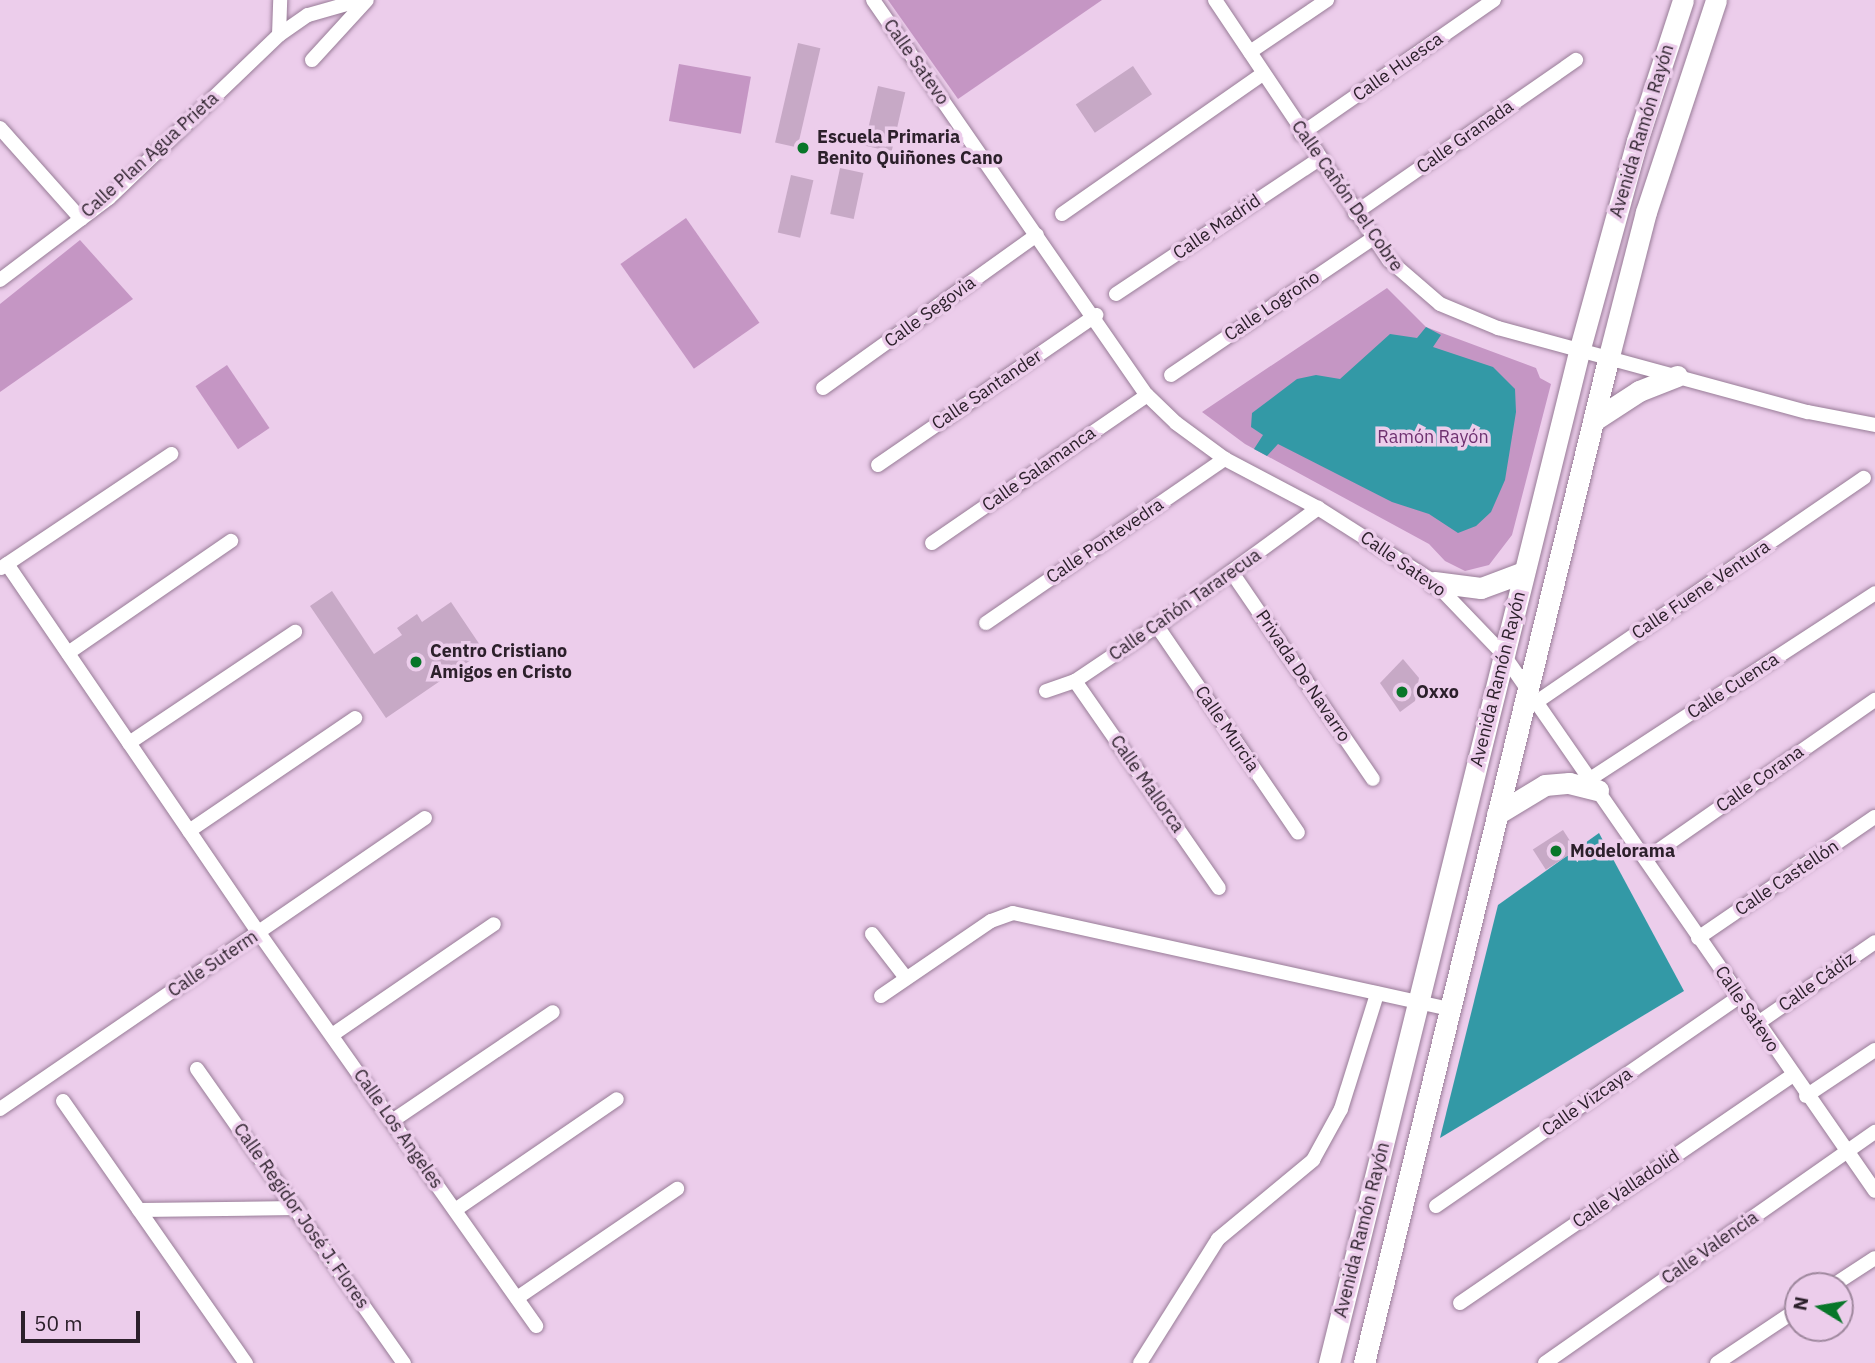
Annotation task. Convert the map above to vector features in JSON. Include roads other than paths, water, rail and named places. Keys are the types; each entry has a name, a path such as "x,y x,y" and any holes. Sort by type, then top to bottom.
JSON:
{"main road":[{"name":"Avenida Ramón Rayón","path":"1329,1363 1580,348 1637,141 1683,0"},
{"name":"Avenida Ramón Rayón","path":"1364,1363 1497,814 1533,695 1593,421 1646,212 1716,0"},
{"path":"1593,421 1639,391 1677,376"},
{"path":"1434,582 1481,589 1524,572"},
{"path":"1497,814 1545,785 1594,785"}],"street":[{"path":"279,35 280,0"},
{"name":"Calle Plan Agua Prieta","path":"0,280 129,180 279,35 295,23 324,9 361,0"},
{"path":"312,60 367,0"},
{"name":"Calle Satevo","path":"873,0 1096,315 1147,395 1175,423 1225,459 1318,508 1434,582 1503,654 1646,859 1792,1076 1875,1191"},
{"name":"Calle Cañón Del Cobre","path":"1215,0 1301,134 1373,238 1399,271 1440,304 1498,328 1875,425"},
{"path":"1250,52 1327,0"},
{"name":"Calle Huesca","path":"1301,134 1494,0"},
{"name":"Calle Granada","path":"1355,213 1576,60"},
{"path":"1062,214 1264,74"},
{"path":"0,128 81,219"},
{"name":"Calle Madrid","path":"1116,294 1319,159"},
{"name":"Calle Segovia","path":"823,388 1037,235"},
{"name":"Calle Logroño","path":"1171,374 1373,238"},
{"name":"Calle Santander","path":"877,465 1096,315"},
{"name":"Calle Salamanca","path":"932,544 1147,395"},
{"path":"4,567 171,454"},
{"name":"Calle Pontevedra","path":"986,623 1225,459"},
{"name":"Calle Fuene Ventura","path":"1533,695 1864,478"},
{"name":"Calle Cañón Tararecua","path":"1046,691 1075,681 1157,626 1233,574 1318,508"},
{"path":"68,653 232,541"},
{"name":"Calle Los Angeles","path":"4,567 68,653 259,933 536,1326"},
{"name":"Privada De Navarro","path":"1233,574 1373,779"},
{"name":"Calle Cuenca","path":"1594,785 1875,593"},
{"name":"Calle Murcia","path":"1157,626 1298,833"},
{"path":"129,743 295,632"},
{"name":"Calle Mallorca","path":"1075,681 1219,888"},
{"name":"Calle Corana","path":"1646,859 1875,700"},
{"path":"189,831 355,718"},
{"name":"Calle Castellón","path":"1698,938 1875,817"},
{"name":"Calle Suterm","path":"0,1109 425,818"},
{"path":"881,996 991,921 1013,913 1450,1009"},
{"path":"332,1035 494,924"},
{"path":"872,934 906,978"},
{"name":"Calle Cádiz","path":"1758,1023 1875,942"},
{"path":"1140,1363 1218,1239 1313,1160 1341,1108 1377,994"},
{"name":"Calle Vizcaya","path":"1436,1206 1739,997"},
{"path":"392,1121 553,1012"},
{"path":"1806,1096 1875,1050"},
{"name":"Calle Regidor José J. Flores","path":"197,1069 404,1363"},
{"name":"Calle Valladolid","path":"1460,1303 1792,1076"},
{"path":"455,1210 617,1099"},
{"path":"63,1101 246,1363"},
{"name":"Calle Valencia","path":"1545,1363 1875,1132"},
{"path":"517,1298 677,1189"},
{"path":"139,1210 296,1208"},
{"path":"1854,1272 1875,1258"},
{"path":"1717,1363 1784,1318"}],"water":[{"name":"Ramón Rayón","path":"1426,327 1441,335 1433,347 1493,367 1515,389 1516,412 1505,480 1491,512 1476,526 1458,533 1429,514 1392,502 1278,444 1267,456 1254,449 1263,435 1251,427 1252,413 1297,379 1316,375 1340,379 1390,334 1417,338"},
{"path":"1599,833 1684,991 1440,1138 1498,905"}],"place":[{"name":"Escuela Primaria Benito Quiñones Cano","path":"803,148"},
{"name":"Centro Cristiano Amigos en Cristo","path":"416,662"},
{"name":"Oxxo","path":"1402,692"},
{"name":"Modelorama","path":"1556,851"}]}
